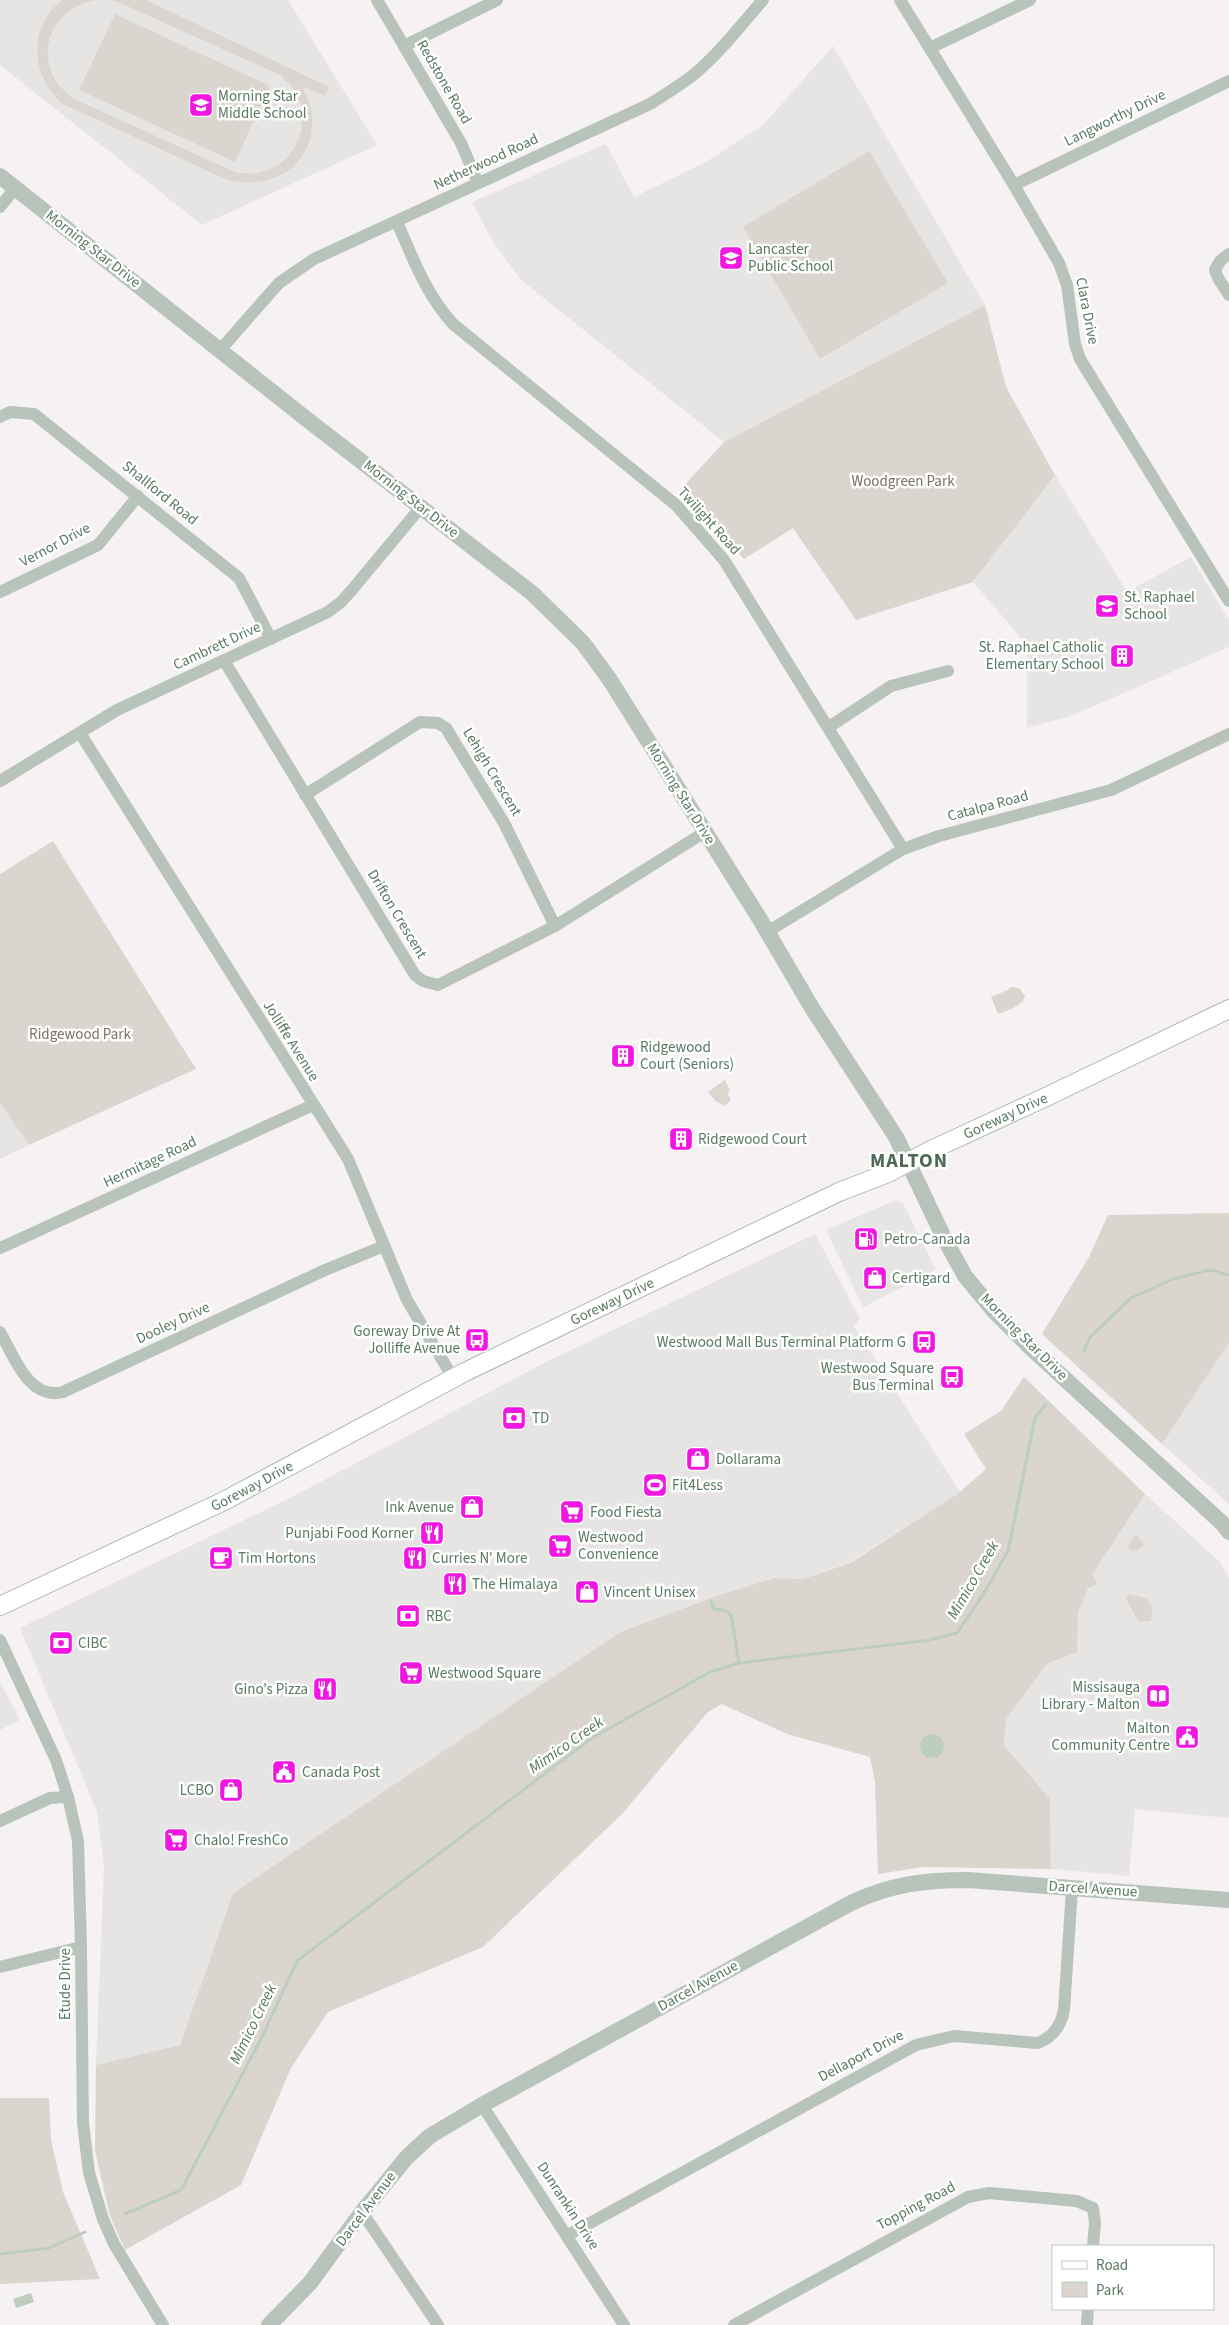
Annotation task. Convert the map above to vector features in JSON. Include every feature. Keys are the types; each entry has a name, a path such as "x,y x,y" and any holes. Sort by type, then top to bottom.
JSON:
{"main road":[{"name":"Goreway Drive","path":"0,1606 240,1492 453,1378 839,1192 888,1173 909,1161 1229,1009"}],"street":[{"name":"Redstone Road","path":"377,0 461,143 478,183"},
{"path":"404,46 497,0"},
{"name":"Netherwood Road","path":"221,349 279,283 314,259 650,104 668,93 692,76 712,57 763,0"},
{"name":"Clara Drive","path":"900,0 1059,262 1067,285 1075,344 1080,359 1229,601"},
{"path":"930,48 1030,0"},
{"name":"Langworthy Drive","path":"1014,185 1229,81"},
{"name":"Morning Star Drive","path":"0,176 532,593 584,643 610,680 705,832 812,1008 869,1093 909,1161 957,1264 994,1310 1030,1347 1223,1524 1229,1532"},
{"path":"0,207 15,188"},
{"name":"Twilight Road","path":"397,222 427,290 437,306 453,324 676,505 724,560 902,849"},
{"path":"1229,254 1220,261 1215,270 1229,295"},
{"name":"Shallford Road","path":"0,417 10,412 34,414 239,578 271,639"},
{"name":"Vernor Drive","path":"0,592 98,545 138,496"},
{"name":"Cambrett Drive","path":"0,781 117,710 225,662 328,612 341,602 420,507"},
{"name":"Drifton Crescent","path":"225,662 415,974 424,981 438,984 555,926 705,832"},
{"path":"828,727 891,686 948,671"},
{"name":"Lehigh Crescent","path":"305,795 420,722 438,723 446,728 504,823 555,926"},
{"name":"Jolliffe Avenue","path":"80,733 348,1159 407,1300 453,1378"},
{"name":"Catalpa Road","path":"767,932 902,849 938,836 1111,790 1229,734"},
{"name":"Hermitage Road","path":"0,1248 313,1105"},
{"name":"Dooley Drive","path":"0,1332 31,1385 52,1395 63,1392 325,1270 384,1246"},
{"name":"Etude Drive","path":"0,1640 56,1760 68,1796 76,1833 80,1863 82,2116 89,2174 94,2196 114,2244 163,2325"},
{"path":"0,1821 50,1798 68,1796"},
{"name":"Darcel Avenue","path":"269,2325 310,2283 362,2212 407,2157 430,2136 482,2105 850,1903 874,1892 930,1880 968,1880 1229,1900"},
{"name":"Dellaport Drive","path":"568,2235 916,2045 954,2036 1038,2043 1047,2040 1062,2022 1064,2010 1072,1889"},
{"path":"0,1967 81,1947"},
{"name":"Dunrankin Drive","path":"482,2105 568,2235 624,2325"},
{"name":"Topping Road","path":"734,2325 968,2196 989,2193 1077,2200 1093,2208 1095,2223 1093,2245"},
{"path":"362,2212 438,2325"},
{"path":"1086,2325 1088,2310"}],"shaded area":[{"name":"Morning Star Middle School","path":"0,0 288,0 377,145 202,225 0,65"},
{"name":"Lancaster Public School","path":"833,46 985,305 724,442 520,279 490,237 472,202 606,144 634,197 706,162 763,125"},
{"name":"St. Raphael School","path":"1055,475 1127,592 1191,557 1229,620 1229,647 1071,716 1027,728 1027,645 973,582"},
{"path":"0,1103 29,1145 0,1159"},
{"path":"896,1200 903,1203 936,1270 863,1307 826,1230"},
{"path":"815,1234 860,1319 854,1326 960,1492 852,1561 803,1579 774,1578 719,1595 620,1632 233,1893 180,2045 96,2065 104,1867 97,1812 20,1628 290,1498 546,1362"},
{"path":"1229,1343 1229,1504 1162,1444"},
{"path":"1145,1494 1220,1562 1229,1579 1229,1818 1135,1809 1129,1876 1051,1869 1050,1799 1004,1745 1006,1720 1047,1664 1077,1652 1078,1613 1092,1576"},
{"path":"0,1682 20,1720 0,1730"},
{"path":"932,1734 941,1737 944,1746 941,1755 932,1758 923,1755 920,1746 923,1737"},
{"path":"31,2293 34,2302 16,2308 13,2299"}],"green space":[{"path":"62,0 96,0 84,3 64,16 56,25 48,47 51,71 60,86 72,98 237,173 257,173 270,169 282,162 291,152 298,141 302,128 300,102 294,89 280,75 118,2 107,0 146,0 329,87 325,96 302,86 312,112 311,134 306,149 298,162 286,172 258,182 225,179 61,103 44,79 37,51 38,37 43,24 51,11"},
{"path":"115,14 270,86 235,162 79,90"},
{"path":"869,151 948,283 820,359 743,227"},
{"name":"Woodgreen Park","path":"985,305 1006,387 1055,475 973,582 856,620 793,528 744,559 681,489 724,442"},
{"name":"Ridgewood Park","path":"53,841 196,1069 29,1145 0,1103 0,874"},
{"path":"1010,987 1019,988 1025,996 1021,1003 1014,1008 998,1014 991,997 1008,990"},
{"path":"725,1080 730,1090 727,1093 731,1100 724,1106 716,1101 708,1092"},
{"path":"1229,1213 1229,1343 1162,1444 1042,1334 1089,1257 1108,1215"},
{"path":"1024,1377 1145,1494 1093,1574 1097,1584 1088,1588 1078,1613 1077,1652 1047,1664 1006,1720 1004,1745 1050,1799 1051,1869 923,1867 878,1874 875,1782 870,1757 787,1734 722,1704 708,1712 622,1814 483,1947 328,2012 291,2068 241,2185 125,2250 110,2216 95,2151 96,2065 180,2045 233,1893 620,1632 719,1595 774,1578 803,1579 852,1562 960,1492 986,1469 964,1434 1001,1411"},
{"path":"1134,1536 1138,1536 1144,1545 1134,1551 1127,1548"},
{"path":"1128,1594 1147,1598 1152,1608 1151,1621 1138,1621 1126,1599"},
{"path":"0,2098 49,2098 51,2140 63,2192 100,2279 0,2284"}],"waterway":[{"name":"Mimico Creek","path":"1084,1351 1090,1337 1131,1298 1173,1279 1210,1270 1229,1275"},
{"name":"Mimico Creek","path":"125,2214 181,2190 262,2037 297,1961 592,1738 710,1672 739,1663 930,1640 957,1633 984,1593 1008,1551 1035,1418 1046,1404"},
{"path":"711,1602 714,1609 726,1611 731,1615 739,1663"},
{"name":"Mimico Creek","path":"0,2254 49,2248 85,2232"}],"place":[{"name":"Morning Star Middle School","path":"201,105"},
{"name":"Lancaster Public School","path":"731,258"},
{"name":"St. Raphael School","path":"1107,606"},
{"name":"St. Raphael Catholic Elementary School","path":"1122,656"},
{"name":"Ridgewood Court (Seniors)","path":"623,1056"},
{"name":"Ridgewood Court","path":"681,1139"},
{"name":"Petro-Canada","path":"866,1239"},
{"name":"Certigard","path":"875,1278"},
{"name":"Goreway Drive At Jolliffe Avenue","path":"477,1340"},
{"name":"Westwood Mall Bus Terminal Platform G","path":"924,1342"},
{"name":"Westwood Square Bus Terminal","path":"952,1377"},
{"name":"TD","path":"514,1418"},
{"name":"Dollarama","path":"698,1459"},
{"name":"Fit4Less","path":"655,1485"},
{"name":"Ink Avenue","path":"472,1507"},
{"name":"Food Fiesta","path":"572,1512"},
{"name":"Punjabi Food Korner","path":"432,1533"},
{"name":"Westwood Convenience","path":"560,1546"},
{"name":"Tim Hortons","path":"221,1558"},
{"name":"Curries N' More","path":"415,1558"},
{"name":"The Himalaya","path":"455,1584"},
{"name":"Vincent Unisex","path":"587,1592"},
{"name":"RBC","path":"408,1616"},
{"name":"CIBC","path":"61,1643"},
{"name":"Westwood Square","path":"411,1673"},
{"name":"Gino's Pizza","path":"325,1689"},
{"name":"Missisauga Library - Malton","path":"1158,1696"},
{"name":"Malton Community Centre","path":"1187,1737"},
{"name":"Canada Post","path":"284,1772"},
{"name":"LCBO","path":"231,1790"},
{"name":"Chalo! FreshCo","path":"176,1840"}],"district":[{"name":"MALTON","path":"909,1161"}]}
